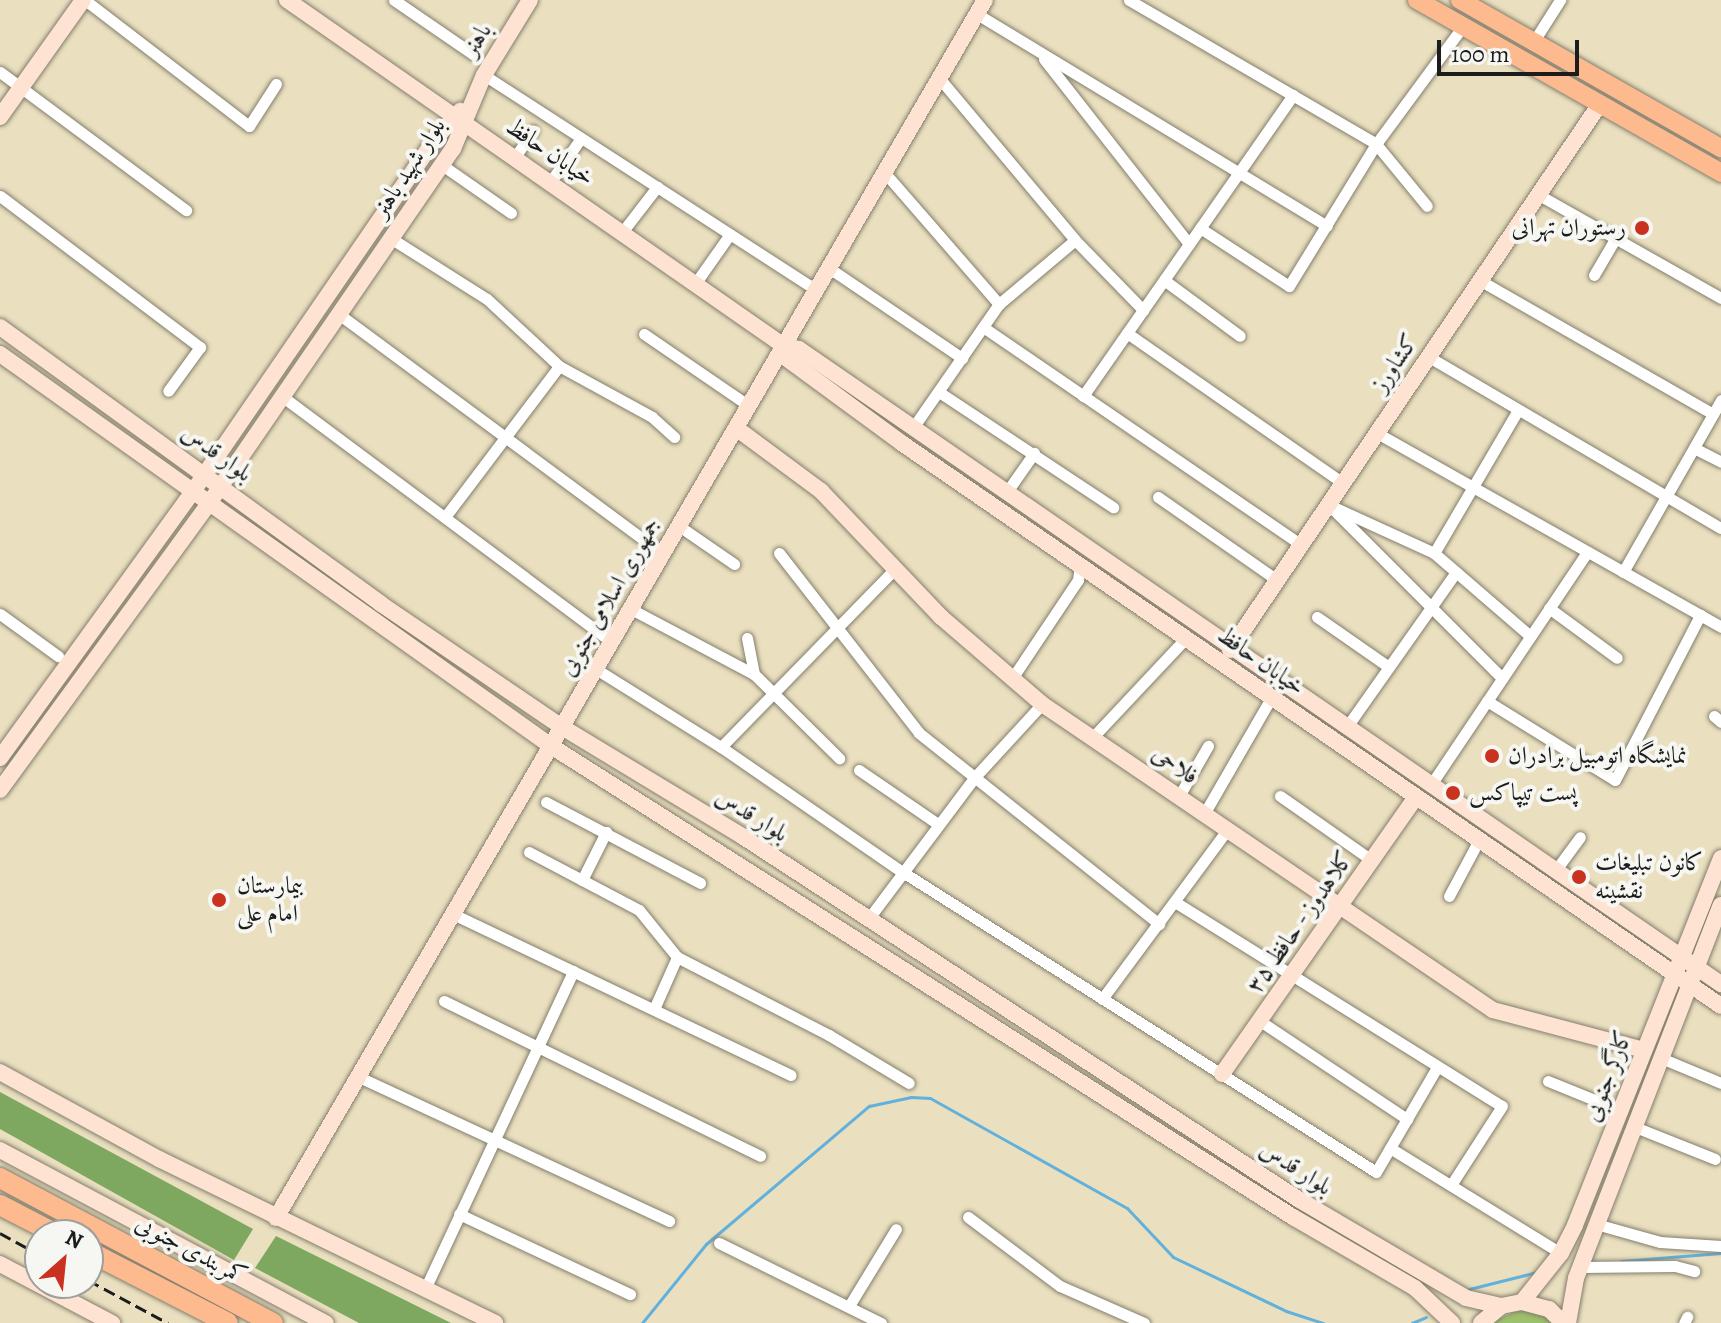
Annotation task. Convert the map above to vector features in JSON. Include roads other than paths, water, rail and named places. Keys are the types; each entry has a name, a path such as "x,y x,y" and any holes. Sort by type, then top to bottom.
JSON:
{"highway":[{"name":"کمربندی جنوبی","path":"0,1178 273,1323"},
{"path":"0,1205 27,1219"},
{"name":"کمربندی جنوبی","path":"104,1259 228,1323"}],"main road":[{"path":"0,117 84,0"},
{"name":"خیابان حافظ","path":"287,0 463,115 515,157 697,281 784,346 799,349 1135,582 1230,650 1416,797 1721,1006"},
{"name":"باهنر","path":"463,115 530,0"},
{"path":"1417,0 1721,173"},
{"path":"1460,0 1721,148"},
{"name":"جمهوری اسلامی جنوبی","path":"276,1218 981,7"},
{"name":"کشاورز","path":"1230,650 1600,104"},
{"name":"بلوار شهید باهنر","path":"0,790 210,502 340,315 442,165 463,115"},
{"name":"بلوار شهید باهنر","path":"0,758 194,490 297,340 463,115"},
{"name":"بلوار قدس","path":"0,327 206,473 455,657 562,727 869,918 1298,1199 1466,1298 1501,1306"},
{"path":"297,340 313,353"},
{"name":"خیابان حافظ","path":"784,346 786,358 1271,698 1346,728 1721,984"},
{"name":"بلوار قدس","path":"0,354 194,490 443,673 551,746 1293,1217 1415,1288 1452,1323"},
{"name":"فلاحی","path":"736,428 821,491 894,570 1011,680 1042,704 1493,1010 1644,1050"},
{"path":"1125,597 1135,582"},
{"path":"443,673 455,657"},
{"name":"کلاهدوز - حافظ ۳۵","path":"1222,1074 1416,797"},
{"name":"کارگر جنوبی","path":"1522,1302 1561,1253 1622,1111 1721,858"},
{"name":"کارگر جنوبی","path":"1565,1323 1580,1267 1596,1224 1721,905"},
{"path":"963,1006 975,988"},
{"path":"0,1072 276,1218 495,1323"},
{"path":"0,1150 326,1323"},
{"path":"0,1264 112,1323"},
{"path":"1481,1323 1501,1306 1522,1302 1549,1309 1565,1323"}],"street":[{"path":"84,0 249,126 276,84"},
{"path":"394,0 473,54"},
{"path":"1129,0 1376,144 1427,206"},
{"path":"1534,41 1560,0"},
{"path":"981,7 1039,52 1327,226"},
{"path":"1200,228 1289,286 1376,144 1463,26"},
{"path":"1039,52 1189,244"},
{"path":"0,72 186,210"},
{"path":"484,75 816,290"},
{"path":"940,79 1075,240 1143,310"},
{"path":"1083,396 1293,95"},
{"path":"515,157 533,130"},
{"path":"551,181 581,138"},
{"path":"442,165 511,213"},
{"path":"885,173 999,304"},
{"path":"623,231 657,187"},
{"path":"1539,195 1721,298"},
{"path":"0,196 200,347 168,391"},
{"path":"697,281 730,234"},
{"path":"392,239 487,299 559,366 652,417 674,437"},
{"path":"1594,275 1615,239"},
{"path":"912,429 999,304 1075,240"},
{"path":"829,268 962,358"},
{"path":"1164,280 1240,336"},
{"path":"1481,281 1713,414"},
{"path":"340,315 663,554"},
{"path":"983,327 1301,545"},
{"path":"1127,333 1343,483"},
{"path":"644,334 749,406"},
{"path":"1429,357 1721,528"},
{"path":"445,517 504,434 559,366"},
{"path":"939,392 1113,507"},
{"path":"283,397 612,642"},
{"path":"1623,572 1721,400"},
{"path":"1434,553 1518,410"},
{"path":"1377,433 1721,627"},
{"path":"1694,448 1721,462"},
{"path":"1006,493 1034,453"},
{"path":"1158,497 1277,580"},
{"path":"1329,505 1434,553 1530,636"},
{"path":"1329,505 1502,678"},
{"path":"679,526 734,564"},
{"path":"1430,786 1587,552"},
{"path":"779,553 919,733 1159,924"},
{"path":"1011,680 1078,580 1080,566"},
{"path":"721,747 894,570"},
{"path":"1346,728 1427,606 1456,572"},
{"path":"1549,608 1617,658"},
{"path":"631,609 754,674 839,758"},
{"path":"0,614 58,656"},
{"path":"1487,701 1615,780 1700,615"},
{"path":"1317,617 1386,665"},
{"path":"747,638 754,674"},
{"path":"1092,738 1186,638"},
{"path":"596,669 721,747 901,871 1376,1172 1437,1067"},
{"path":"1204,814 1271,698"},
{"path":"869,918 901,871 974,778 1042,704"},
{"path":"1179,796 1208,746"},
{"path":"859,770 938,824"},
{"path":"1280,796 1373,861"},
{"path":"546,802 700,883"},
{"path":"1102,999 1228,829"},
{"path":"582,880 606,832"},
{"path":"1555,871 1580,837"},
{"path":"1449,896 1480,838"},
{"path":"529,852 639,910 677,957 829,1035 909,1083"},
{"path":"1175,902 1502,1106 1451,1185"},
{"path":"453,914 791,1075"},
{"path":"654,1009 677,957"},
{"path":"425,1289 573,971"},
{"path":"444,1001 760,1156"},
{"path":"1260,1021 1407,1119"},
{"path":"1661,1058 1721,1083"},
{"path":"359,1077 669,1221"},
{"path":"1548,1081 1622,1111"},
{"path":"1635,1127 1715,1159"},
{"path":"1390,1148 1561,1253"},
{"path":"459,1214 630,1294"},
{"path":"968,1217 1048,1279 1144,1323"},
{"path":"1596,1224 1660,1242 1721,1246"},
{"path":"849,1306 896,1229"},
{"path":"719,1243 881,1323"},
{"path":"1580,1267 1675,1266 1694,1271"}],"waterway":[{"path":"642,1323 706,1244 869,1106 911,1097 930,1098 1127,1208 1173,1257 1286,1311 1324,1323"},
{"path":"1621,1261 1721,1253"},
{"path":"1469,1289 1537,1272"},
{"path":"1412,1323 1426,1317"}],"railway":[{"path":"0,1233 24,1246"},
{"path":"104,1289 168,1323"}],"place":[{"name":"رستوران تهرانی","path":"1642,228"},
{"name":"نمایشگاه اتومبیل برادران","path":"1492,756"},
{"name":"پست تیپاکس","path":"1453,793"},
{"name":"کانون تبلیغات نقشینه","path":"1579,877"},
{"name":"بیمارستان امام علی","path":"219,900"}]}
